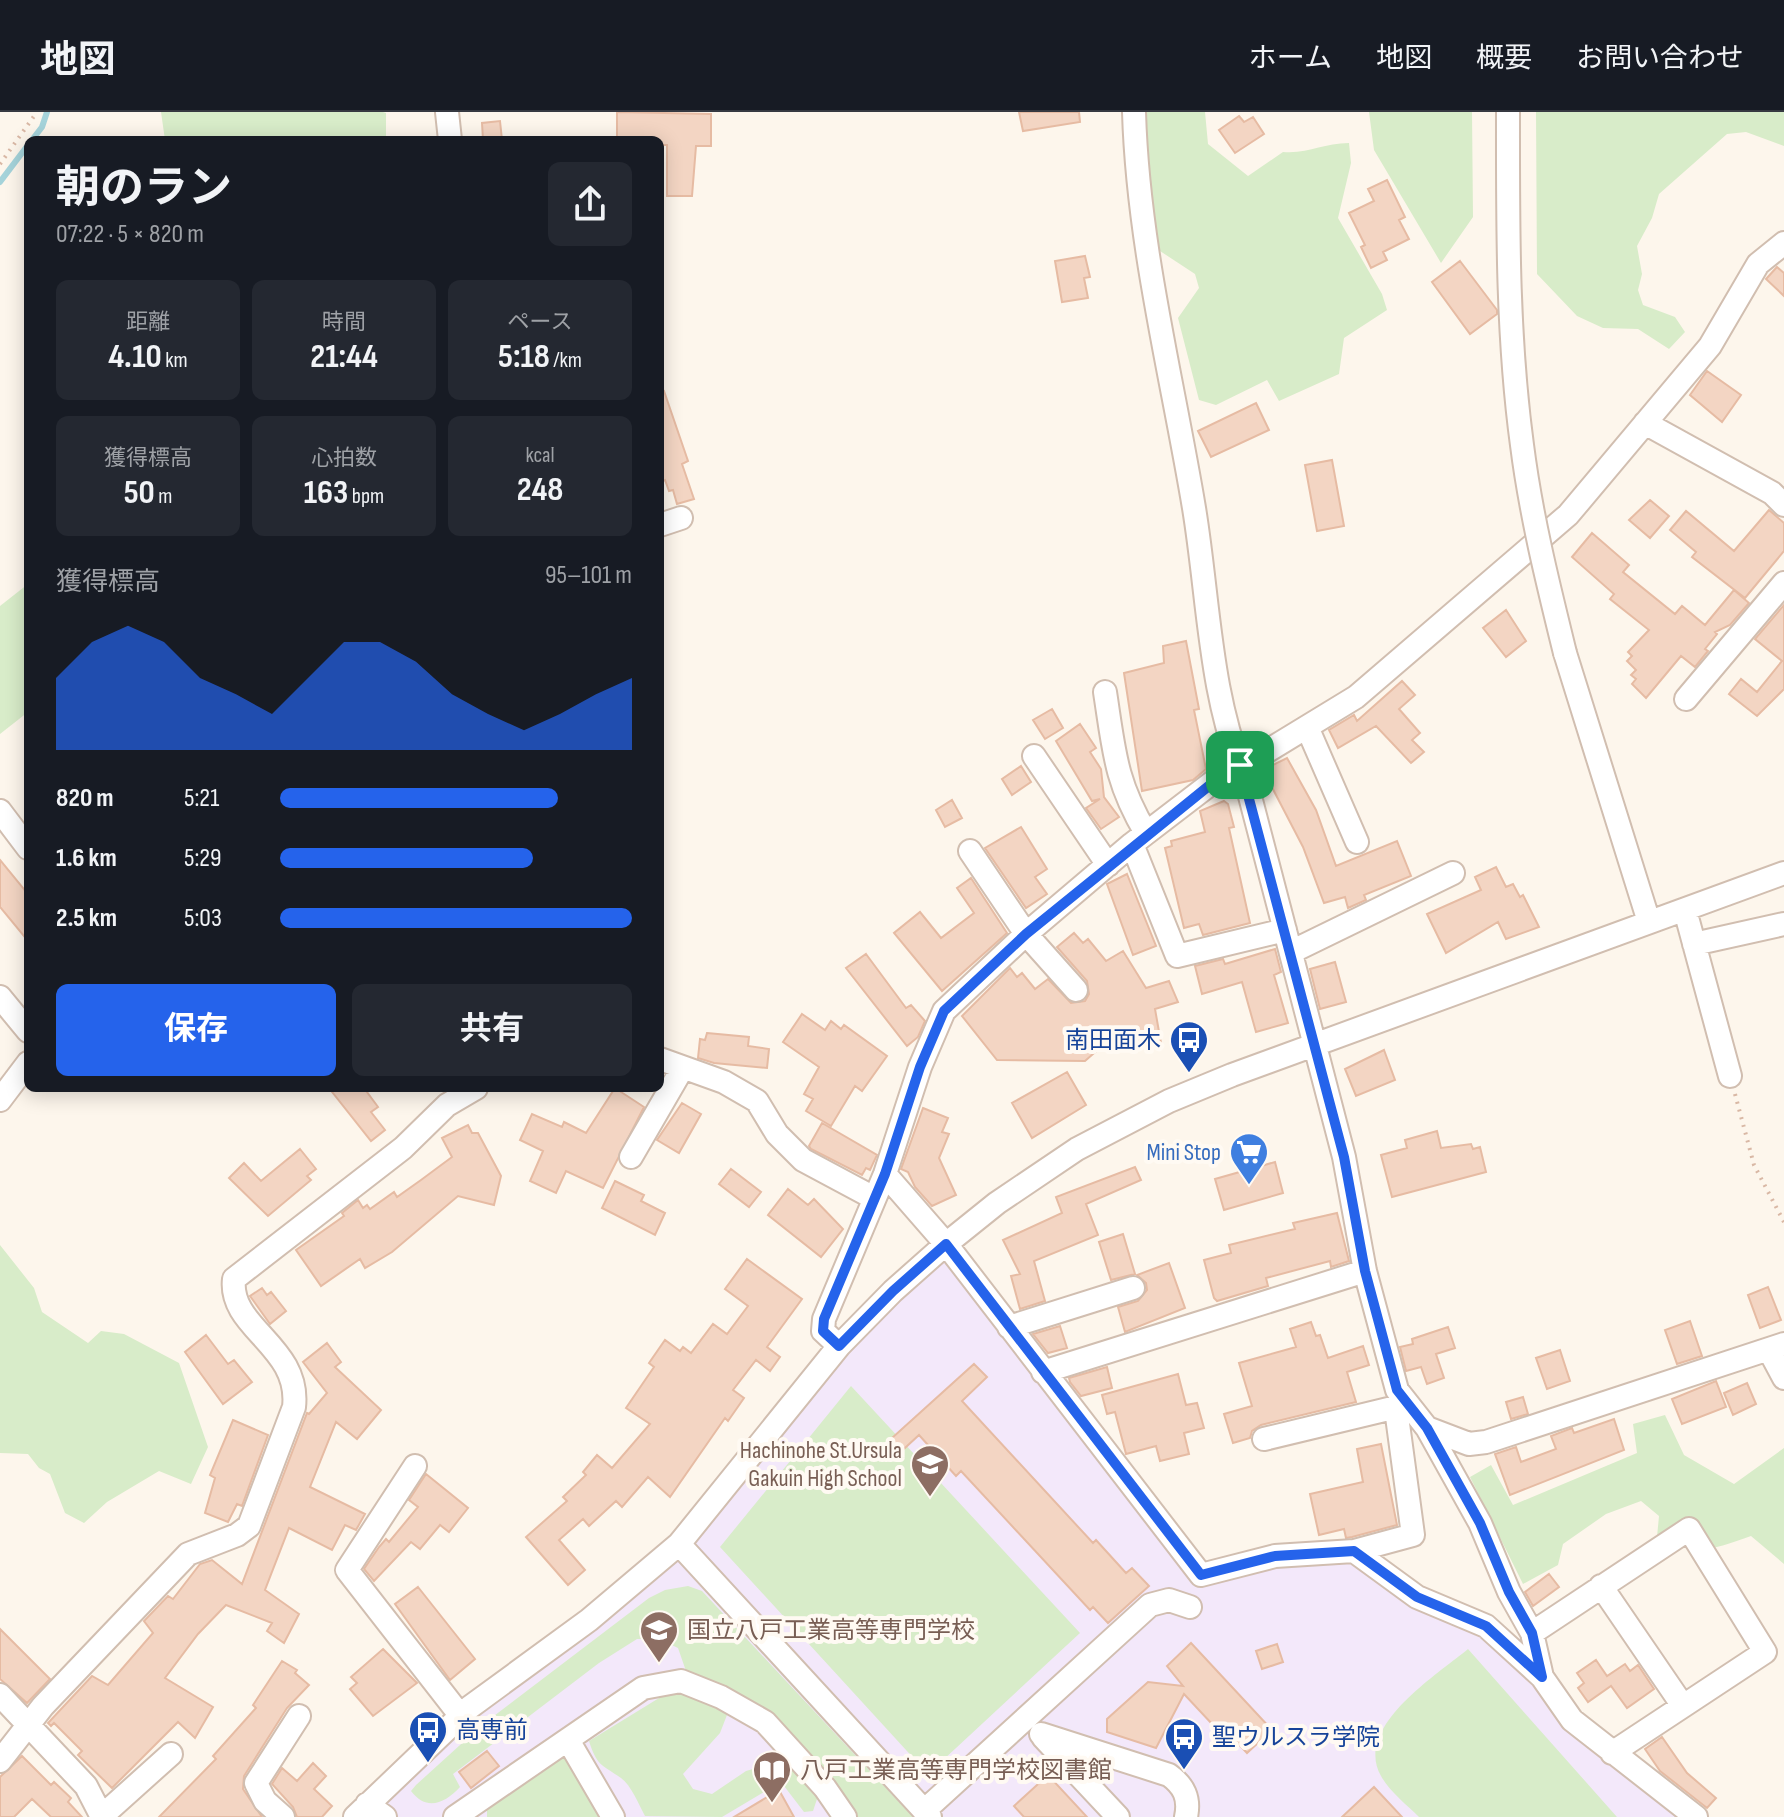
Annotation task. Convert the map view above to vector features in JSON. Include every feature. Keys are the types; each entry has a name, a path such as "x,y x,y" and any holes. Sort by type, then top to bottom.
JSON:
{"street":[{"path":"450,136 447,112 458,112"},
{"path":"885,1174 946,1244 1201,1575 1275,1556 1354,1551 1413,1535 1401,1407 1365,1271 1344,1157 1240,765 1233,753 1213,656 1202,556 1179,418 1146,256 1136,177 1134,112"},
{"path":"1508,112 1510,333 1520,432 1540,550 1565,653 1649,922"},
{"path":"839,1346 823,1331 824,1319 885,1174 920,1067 944,1011 1026,934 1139,839 1226,772 1356,697 1568,515 1710,346 1758,264 1784,243"},
{"path":"1645,423 1772,493 1784,505"},
{"path":"1686,699 1784,583"},
{"path":"1105,692 1119,780 1177,956 1288,941 1453,873"},
{"path":"1307,727 1357,842"},
{"path":"1034,756 1108,865"},
{"path":"0,811 24,843"},
{"path":"970,851 1026,934 1076,990"},
{"path":"369,1813 460,1715 589,1620 679,1544 839,1346 893,1291 997,1203 1077,1149 1169,1101 1784,873"},
{"path":"1685,910 1730,1076"},
{"path":"1694,944 1784,924"},
{"path":"0,997 24,1026"},
{"path":"664,1061 724,1082 757,1101 777,1134 803,1160 874,1198"},
{"path":"0,1100 24,1068"},
{"path":"631,1157 682,1069"},
{"path":"0,1761 27,1725 188,1554 237,1535 249,1526 294,1407 296,1386 284,1361 238,1306 232,1292 234,1279 403,1148 447,1105 469,1092"},
{"path":"1043,1372 1365,1271"},
{"path":"1009,1327 1133,1288"},
{"path":"1401,1407 1427,1428 1469,1444 1486,1442 1777,1347 1784,1378"},
{"path":"1264,1439 1401,1407"},
{"path":"1427,1428 1480,1523 1509,1592 1532,1633 1542,1677"},
{"path":"415,1466 347,1570 460,1715"},
{"path":"1532,1633 1689,1529 1765,1652 1612,1753"},
{"path":"679,1544 927,1814 1033,1726 1150,1605 1169,1600 1190,1607"},
{"path":"1354,1551 1417,1597 1486,1626 1542,1677 1572,1720 1696,1817"},
{"path":"1601,1586 1683,1706"},
{"path":"455,1817 643,1688 681,1681 721,1697 765,1722 825,1788 845,1817"},
{"path":"0,1695 86,1786 102,1817 171,1754"},
{"path":"283,1817 265,1801 256,1783 299,1716"},
{"path":"1033,1726 1118,1817"},
{"path":"1033,1726 1169,1775 1181,1784 1186,1795 1186,1817"},
{"path":"568,1740 613,1817"}],"path":[{"path":"0,164 37,112"},
{"path":"1730,1076 1754,1165 1784,1222"}],"shaded area":[{"name":"Hachinohe St.Ursula Gakuin High School","path":"946,1244 1201,1575 1354,1551 1486,1626 1572,1721 1696,1817 355,1817 589,1620 756,1452"}],"green space":[{"path":"161,112 386,113 386,136 164,136"},
{"path":"1145,112 1205,112 1208,144 1248,176 1283,152 1349,143 1351,163 1338,218 1382,294 1387,310 1344,338 1339,374 1279,401 1267,380 1216,405 1199,400 1178,318 1199,288 1195,274 1160,251 1146,174"},
{"path":"1369,112 1472,112 1473,217 1441,263 1374,150"},
{"path":"1536,112 1784,112 1784,146 1746,132 1727,134 1659,194 1652,218 1637,246 1642,274 1638,290 1643,305 1675,317 1685,332 1669,349 1638,329 1603,328 1577,316 1537,274"},
{"path":"24,587 24,715 0,734 0,606"},
{"path":"0,1245 34,1288 42,1312 88,1343 101,1331 124,1334 179,1363 208,1447 191,1484 159,1471 107,1502 84,1523 65,1513 50,1474 39,1468 28,1454 0,1453"},
{"path":"851,1386 1080,1633 928,1774 720,1547"},
{"path":"1665,1415 1684,1455 1734,1484 1784,1448 1784,1564 1751,1536 1704,1549 1670,1543 1657,1537 1659,1516 1641,1501 1606,1514 1563,1544 1558,1565 1523,1584 1470,1477 1491,1465 1513,1505 1637,1453 1633,1424"},
{"path":"688,1586 702,1591 913,1817 856,1817 832,1785 686,1671 678,1648 659,1639 637,1639 599,1663 453,1774 460,1787 442,1801 423,1801 411,1791 482,1725 649,1598 665,1590"},
{"path":"1468,1649 1617,1817 1419,1817 1389,1787 1381,1776 1375,1758 1378,1739 1388,1721 1419,1688"},
{"path":"677,1687 704,1699 727,1715 720,1733 683,1774 693,1789 712,1794 746,1771 783,1760 802,1770 818,1796 813,1811 804,1812 781,1782 722,1817 645,1816 628,1785 600,1764 589,1741"},
{"path":"556,1758 569,1758 608,1817 487,1817 487,1808"}],"building":[{"path":"617,112 711,114 711,146 696,146 692,196 667,196 667,145 664,145 664,136 617,136"},
{"path":"1019,112 1079,112 1080,122 1023,131"},
{"path":"1239,116 1244,122 1253,117 1264,134 1235,153 1219,130"},
{"path":"500,121 502,136 483,136 482,123"},
{"path":"1387,180 1405,217 1399,220 1409,239 1383,252 1387,260 1371,268 1361,247 1365,245 1349,213 1374,201 1368,189"},
{"path":"1085,256 1090,277 1084,278 1088,298 1062,302 1055,261"},
{"path":"1460,261 1497,310 1497,314 1470,334 1432,282"},
{"path":"1777,267 1784,273 1784,296 1766,279"},
{"path":"1707,371 1741,395 1722,422 1690,395"},
{"path":"664,391 688,461 682,464 694,499 677,504 673,490 669,491 665,480"},
{"path":"1256,403 1269,430 1211,457 1198,431"},
{"path":"1332,460 1344,526 1317,531 1305,465"},
{"path":"1650,500 1669,516 1650,538 1629,520"},
{"path":"1769,510 1784,523 1784,551 1745,598 1692,557 1696,552 1670,530 1686,511 1734,551"},
{"path":"1592,533 1629,565 1623,572 1675,614 1682,606 1705,625 1734,590 1749,603 1730,625 1715,632 1717,634 1705,649 1708,651 1695,667 1681,656 1646,698 1632,684 1636,679 1631,675 1636,670 1627,661 1632,656 1628,652 1649,630 1610,599 1614,594 1572,557"},
{"path":"1784,605 1784,689 1757,716 1729,694 1741,679 1757,692 1782,661 1755,639"},
{"path":"1506,610 1526,641 1506,657 1483,628"},
{"path":"1186,641 1199,709 1194,710 1206,769 1193,780 1142,791 1124,673 1164,663 1163,646"},
{"path":"1402,681 1415,695 1399,709 1420,733 1412,740 1424,752 1411,763 1376,726 1338,748 1329,730 1354,715 1357,721"},
{"path":"1052,709 1063,728 1045,739 1033,720"},
{"path":"1080,724 1096,748 1090,752 1101,769 1104,797 1119,817 1101,829 1086,808 1100,799 1092,801 1056,741"},
{"path":"1287,758 1316,810 1336,866 1397,841 1411,876 1364,895 1366,900 1348,908 1345,897 1324,903 1303,847 1263,770"},
{"path":"1021,766 1031,782 1012,795 1002,779"},
{"path":"952,800 962,818 945,827 936,810"},
{"path":"1224,801 1228,804 1234,827 1229,828 1250,923 1203,935 1199,924 1184,928 1165,848 1172,846 1171,841 1205,832 1200,811"},
{"path":"1021,827 1047,869 1035,877 1047,894 1026,908 985,848"},
{"path":"0,860 24,889 24,936 0,907"},
{"path":"1496,867 1506,887 1513,884 1520,897 1523,895 1539,927 1506,939 1498,922 1446,953 1427,914 1481,890 1475,877"},
{"path":"1127,874 1156,946 1133,955 1107,884"},
{"path":"971,878 1007,933 942,991 894,933 920,912 941,938 974,913 957,888"},
{"path":"1074,933 1083,943 1088,939 1106,961 1123,951 1146,988 1169,981 1178,1002 1155,1009 1161,1043 1124,1050 1123,1043 1101,1047 1085,1061 997,1060 962,1016 1010,968 1017,977 1022,973 1035,989 1048,979 1071,1003 1085,1001 1089,994 1087,981 1057,947"},
{"path":"1275,949 1281,972 1274,975 1288,1023 1256,1032 1242,982 1202,994 1195,966 1223,959 1225,964"},
{"path":"866,954 906,1008 911,1005 925,1021 918,1037 907,1046 846,968"},
{"path":"1335,962 1346,1002 1320,1009 1310,969"},
{"path":"802,1014 825,1030 831,1021 841,1029 844,1025 887,1056 862,1091 855,1086 831,1126 806,1111 813,1099 804,1094 819,1067 783,1042"},
{"path":"707,1033 749,1037 748,1046 769,1049 767,1068 714,1063 698,1058 700,1039 705,1040"},
{"path":"1384,1050 1395,1080 1356,1096 1345,1069"},
{"path":"1067,1072 1086,1105 1032,1138 1012,1103"},
{"path":"332,1092 367,1092 378,1107 371,1112 385,1130 371,1141"},
{"path":"612,1092 621,1092 644,1107 603,1188 566,1171 556,1193 530,1181 543,1151 520,1140 532,1114 562,1127 564,1122 586,1133"},
{"path":"682,1103 701,1114 679,1153 657,1140"},
{"path":"923,1108 948,1118 942,1132 949,1134 939,1158 956,1195 932,1206 915,1187 908,1172 901,1169"},
{"path":"822,1123 877,1155 870,1170 866,1168 862,1175 811,1149 809,1146"},
{"path":"468,1125 472,1133 478,1133 501,1176 494,1205 458,1196 392,1252 365,1268 360,1259 321,1286 296,1250 344,1216 342,1213 358,1200 363,1208 367,1205 370,1209 394,1192 397,1197 421,1180 452,1157 442,1138"},
{"path":"1437,1131 1441,1148 1471,1144 1473,1149 1480,1147 1486,1172 1392,1197 1381,1155 1407,1148 1405,1140"},
{"path":"300,1149 316,1169 307,1176 311,1180 268,1216 229,1178 244,1163 261,1181"},
{"name":"Mini Stop","path":"1275,1162 1283,1193 1224,1210 1215,1179"},
{"path":"1135,1167 1141,1180 1086,1204 1098,1235 1034,1261 1045,1301 1020,1309 1011,1276 1020,1274 1003,1240 1062,1213 1056,1197"},
{"path":"731,1169 761,1192 749,1207 719,1184"},
{"path":"615,1181 644,1195 641,1201 665,1213 655,1235 602,1208"},
{"path":"788,1189 808,1205 814,1199 843,1229 821,1257 768,1215"},
{"path":"1337,1213 1349,1261 1331,1267 1330,1261 1266,1278 1268,1286 1217,1301 1214,1298 1204,1260 1231,1253 1229,1245 1295,1229 1293,1223"},
{"path":"1123,1234 1135,1274 1111,1280 1099,1242"},
{"path":"747,1259 802,1299 767,1347 780,1357 770,1371 756,1360 733,1390 744,1398 728,1421 725,1418 670,1497 648,1477 622,1507 616,1501 589,1526 583,1519 559,1540 585,1570 568,1585 526,1537 567,1501 563,1497 586,1475 583,1472 597,1455 612,1468 650,1424 626,1408 654,1367 649,1363 665,1340 680,1351 683,1347 691,1353 713,1324 727,1334 748,1306 725,1289"},
{"path":"1169,1263 1185,1308 1125,1332 1118,1307 1138,1301 1147,1290 1146,1283 1137,1275"},
{"path":"1768,1287 1781,1320 1760,1328 1748,1295"},
{"path":"262,1288 267,1295 271,1292 286,1311 270,1324 250,1296"},
{"path":"1690,1321 1702,1356 1677,1364 1665,1330"},
{"path":"1311,1322 1316,1336 1320,1335 1328,1358 1363,1346 1369,1365 1347,1372 1356,1402 1261,1425 1252,1431 1250,1438 1233,1443 1224,1414 1252,1406 1239,1363 1296,1347 1290,1329"},
{"path":"1060,1326 1067,1348 1048,1353 1033,1334"},
{"path":"1448,1327 1455,1348 1436,1354 1444,1378 1427,1384 1421,1367 1406,1371 1400,1347 1413,1344 1412,1339"},
{"path":"206,1335 228,1364 234,1360 252,1382 223,1404 185,1352"},
{"path":"327,1343 341,1362 335,1367 381,1410 357,1439 336,1422 310,1487 365,1514 356,1530 345,1525 332,1550 289,1528 265,1590 299,1614 284,1643 267,1631 272,1623 226,1605 198,1634 165,1678 213,1707 195,1738 178,1722 112,1788 78,1755 82,1751 54,1723 51,1726 48,1723 92,1676 108,1685 153,1633 144,1621 168,1596 173,1599 200,1564 212,1560 242,1584 307,1413 327,1393 303,1362"},
{"path":"1560,1350 1570,1381 1547,1389 1536,1358"},
{"path":"974,1364 987,1377 962,1401 1093,1543 1096,1540 1126,1573 1132,1568 1149,1586 1108,1623 1093,1607 1090,1610 961,1471 956,1476 919,1435 893,1459 882,1447"},
{"path":"1107,1367 1112,1388 1081,1396 1070,1382 1069,1378"},
{"path":"1178,1374 1186,1405 1197,1403 1204,1428 1184,1433 1189,1454 1160,1461 1156,1446 1126,1454 1115,1412 1107,1414 1102,1395"},
{"path":"1716,1381 1726,1407 1682,1424 1672,1399"},
{"path":"1747,1383 1756,1404 1733,1415 1724,1393"},
{"path":"1523,1397 1528,1414 1511,1419 1506,1402"},
{"path":"1614,1419 1624,1450 1510,1495 1495,1454 1516,1447 1521,1462 1556,1449 1551,1436 1572,1428 1574,1433"},
{"path":"233,1420 268,1435 242,1506 237,1504 228,1522 205,1513 215,1478 210,1475"},
{"path":"1381,1444 1397,1525 1346,1538 1344,1529 1319,1535 1310,1494 1363,1482 1357,1449"},
{"path":"426,1474 468,1508 449,1532 440,1525 420,1549 411,1542 374,1581 364,1569 379,1547 386,1539 389,1542 418,1507 409,1500"},
{"path":"1549,1574 1559,1587 1533,1606 1525,1592"},
{"path":"418,1587 475,1659 450,1680 395,1604"},
{"path":"0,1629 50,1679 27,1703 0,1679"},
{"path":"1191,1643 1272,1730 1247,1753 1231,1736 1227,1740 1184,1694 1156,1748 1107,1732 1107,1719 1148,1682 1183,1686 1167,1666"},
{"path":"1277,1644 1283,1662 1262,1669 1256,1651"},
{"path":"383,1649 417,1683 373,1716 350,1689 357,1683 351,1677"},
{"path":"1596,1660 1607,1676 1625,1664 1630,1671 1638,1665 1654,1689 1627,1708 1611,1686 1588,1702 1578,1688 1584,1683 1577,1673"},
{"path":"282,1661 297,1670 295,1673 309,1685 287,1708 244,1776 243,1789 262,1817 159,1817 216,1759 213,1756 256,1708 253,1705"},
{"path":"1662,1737 1687,1773 1716,1798 1707,1808 1660,1771 1645,1749"},
{"path":"487,1751 499,1766 471,1788 459,1772"},
{"path":"22,1756 51,1785 54,1782 71,1798 68,1802 82,1817 51,1817 32,1799 14,1817 0,1817 0,1777"},
{"path":"313,1763 326,1776 314,1789 332,1806 322,1817 297,1817 293,1807 272,1784 282,1768 297,1781"},
{"path":"1048,1775 1087,1817 1024,1817 1014,1806"},
{"path":"1374,1787 1402,1817 1342,1817"},
{"name":"八戸工業高等専門学校図書館","path":"779,1790 794,1817 734,1817"}],"waterway":[{"path":"35,136 47,112"},
{"path":"0,182 24,150"}],"place":[{"name":"南田面木","path":"1189,1074"},
{"name":"Mini Stop","path":"1249,1186"},
{"name":"Hachinohe St.Ursula Gakuin High School","path":"930,1498"},
{"name":"国立八戸工業高等専門学校","path":"659,1664"},
{"name":"高専前","path":"428,1764"},
{"name":"聖ウルスラ学院","path":"1184,1771"},
{"name":"八戸工業高等専門学校図書館","path":"772,1804"}],"route":[{"path":"1240,765 1344,1157 1354,1222 1391,1372 1405,1405 1427,1428 1480,1523 1509,1592 1532,1633 1542,1677 1486,1626 1417,1597 1354,1551 1275,1556 1201,1575 946,1244 893,1291 839,1346 823,1331 824,1319 885,1174 928,1044 944,1011 1026,934 1132,844 1226,772 1240,765"}]}
